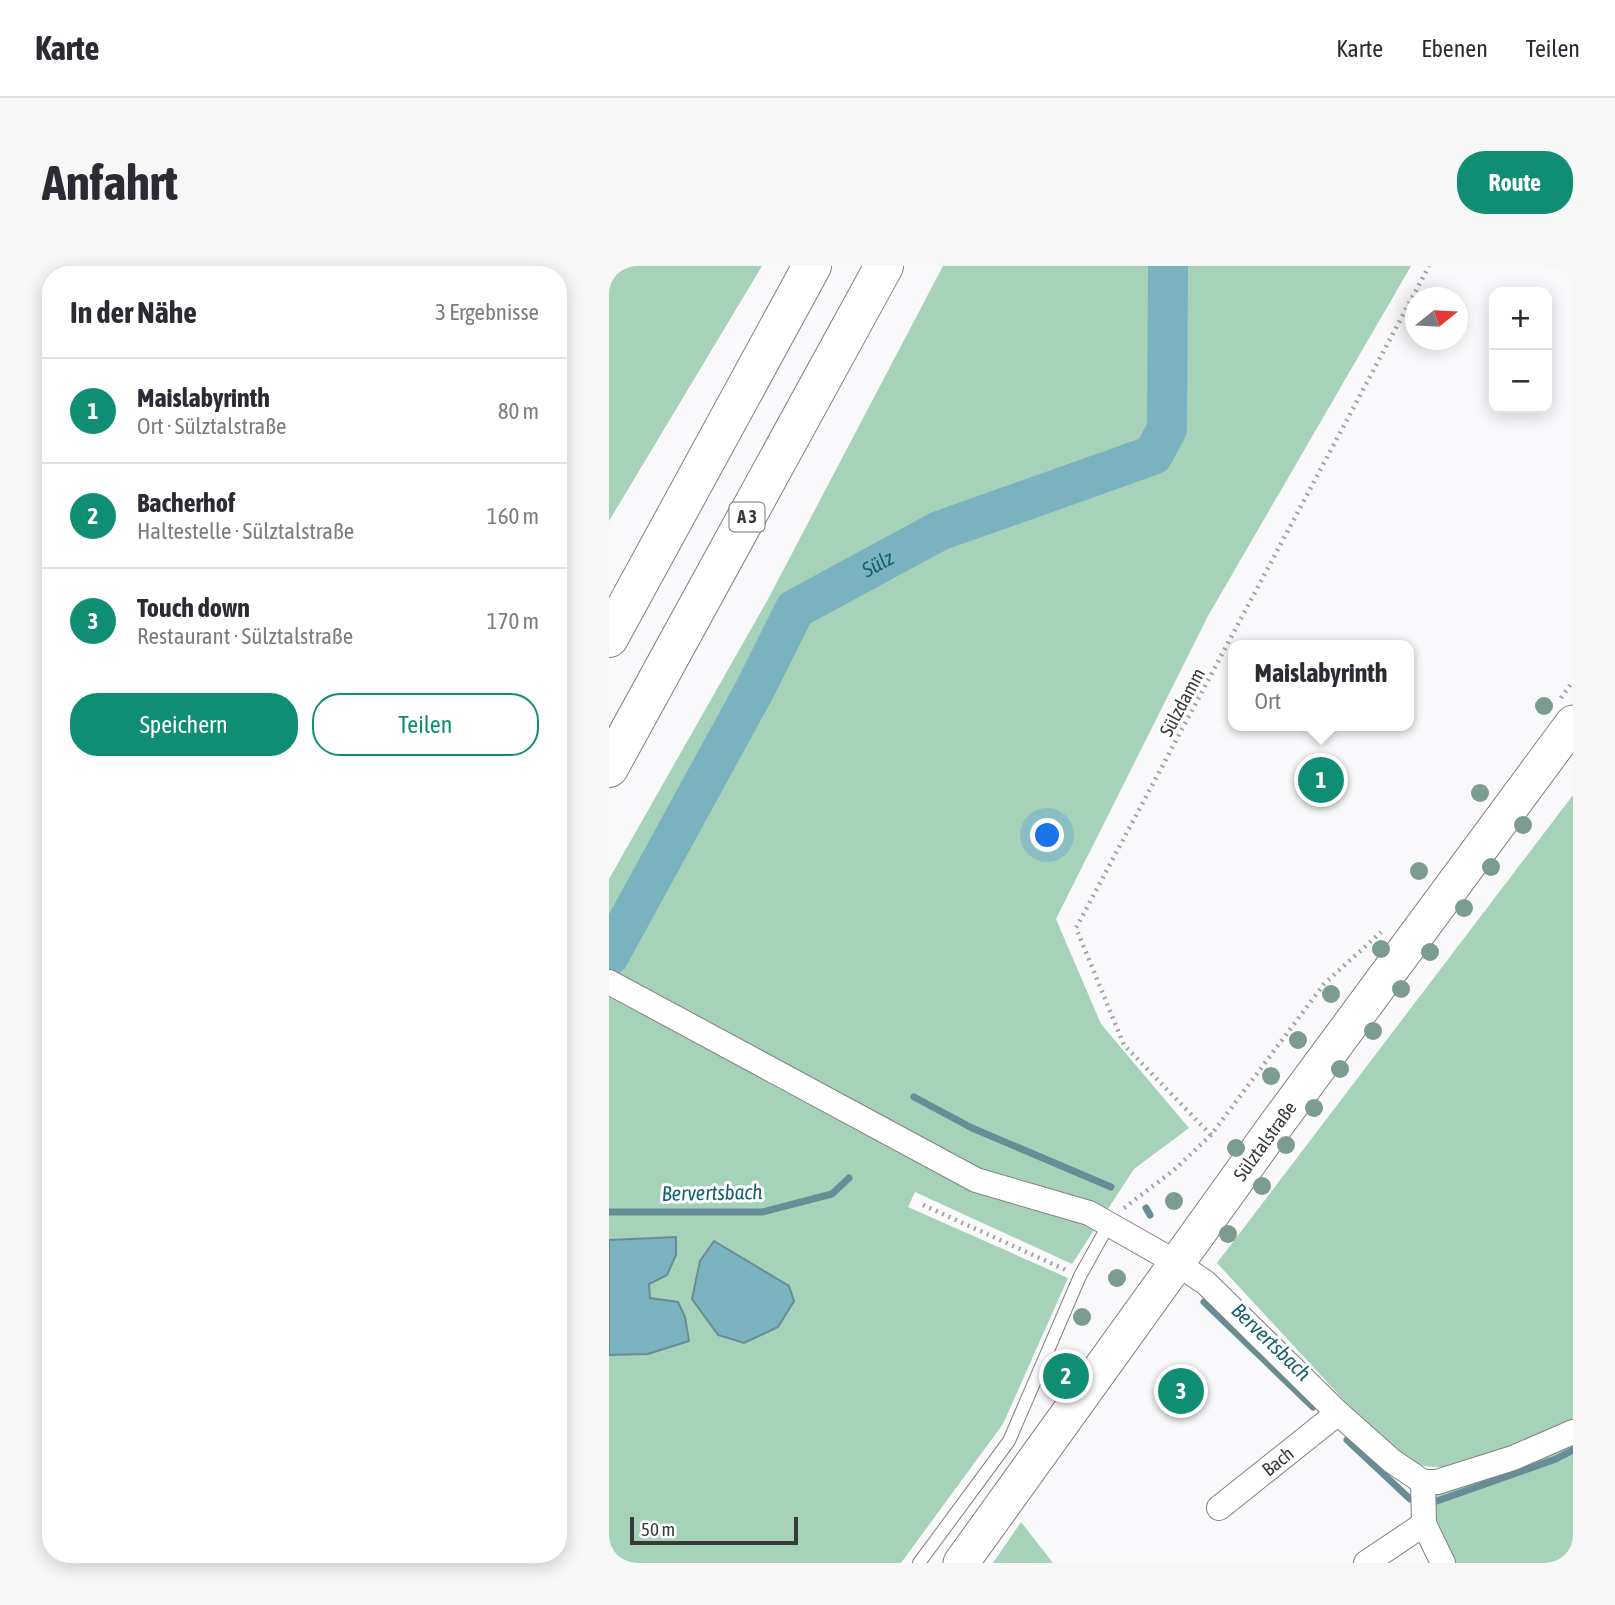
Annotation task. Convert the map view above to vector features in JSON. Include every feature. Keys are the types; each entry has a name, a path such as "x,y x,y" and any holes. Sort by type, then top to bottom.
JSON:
{"highway":[{"path":"609,638 811,266"},
{"name":"A 3","path":"609,768 884,266"}],"main road":[{"name":"Sülztalstraße","path":"961,1563 1177,1263 1565,713"}],"street":[{"path":"609,982 976,1180 1089,1213 1177,1263 1206,1283 1338,1413 1408,1474 1423,1482 1437,1482 1513,1458 1573,1432"},
{"name":"Bach","path":"1219,1508 1338,1413"},
{"path":"1423,1482 1424,1524 1443,1563"},
{"path":"1366,1563 1424,1524"}],"lane":[{"path":"919,1563 1009,1441 1080,1276 1109,1224"}],"path":[{"name":"Sülzdamm","path":"1230,640 1429,266"},
{"name":"Sülzdamm","path":"1211,1135 1124,1045 1076,928 1228,643"},
{"path":"1565,713 1573,681"},
{"path":"1109,1224 1135,1197 1174,1170 1211,1135 1324,984 1389,924"},
{"path":"923,1205 1080,1276"}],"green space":[{"path":"609,266 762,266 609,521"},
{"path":"943,266 1411,266 1208,616 1056,919 1101,1024 1189,1128 1134,1169 1072,1264 915,1192 908,1207 1068,1278 1003,1424 901,1563 609,1563 609,1355 648,1354 649,1283 637,1239 609,1240 609,879 767,601","holes":["768,1274 789,1286 718,1335"]},
{"path":"1573,795 1573,1421 1518,1447 1475,1462 1434,1467 1416,1464 1388,1448 1217,1263"},
{"path":"1573,1446 1573,1563 1454,1563 1429,1510 1434,1492"},
{"path":"1021,1522 1053,1563 993,1563"}],"water":[{"path":"676,1237 676,1255 667,1275 649,1284 650,1298 678,1302 685,1317 689,1341 648,1354 609,1355 609,1240"},
{"path":"714,1241 789,1286 794,1301 778,1327 744,1343 718,1335 692,1299 700,1261"}],"waterway":[{"name":"Sülz","path":"609,956 755,689 795,609 939,531 1153,455 1167,429 1168,266"},
{"name":"Bervertsbach","path":"914,1097 972,1128 1111,1187"},
{"name":"Bervertsbach","path":"609,1212 762,1212 832,1194 849,1178"},
{"name":"Bervertsbach","path":"1146,1208 1150,1215"},
{"name":"Bervertsbach","path":"1204,1302 1313,1407"},
{"name":"Bervertsbach","path":"1347,1440 1410,1499"},
{"name":"Bervertsbach","path":"1437,1501 1556,1459 1573,1450"}],"place":[{"name":"Maislabyrinth","path":"1321,780"},
{"name":"Bacherhof","path":"1066,1376"},
{"name":"Touch down","path":"1181,1391"}]}
